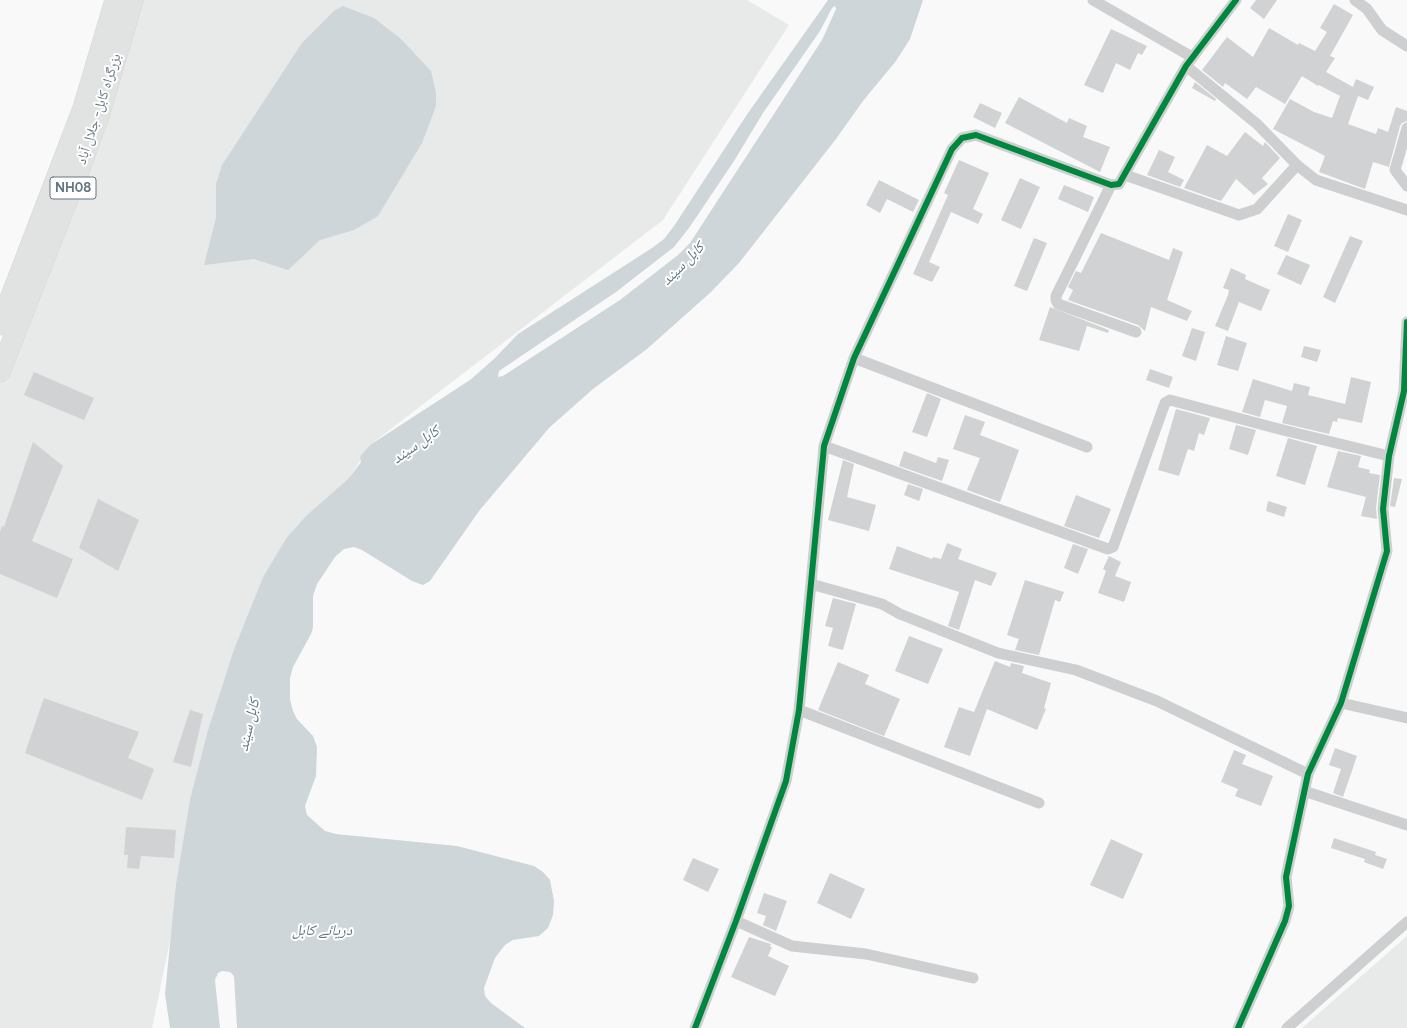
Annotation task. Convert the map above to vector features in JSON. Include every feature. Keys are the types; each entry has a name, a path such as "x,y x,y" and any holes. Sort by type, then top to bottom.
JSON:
{"highway":[{"name":"بزرگراه کابل- جلال آباد","path":"0,372 79,171 115,0"},
{"name":"بزرگراه کابل- جلال آباد","path":"0,325 91,111 133,0"}],"street":[{"path":"1093,0 1189,61 1257,124 1297,166 1316,180 1407,210"},
{"path":"695,1028 736,921 786,781 799,710 824,446 854,358 952,149 962,138 976,135 1111,185 1118,184 1125,175 1189,61 1236,0"},
{"path":"1355,0 1367,8 1382,30 1407,46"},
{"path":"1407,128 1395,170 1407,186"},
{"path":"1125,175 1239,215 1257,208 1297,166"},
{"path":"1111,185 1056,296 1056,300 1058,304 1136,332"},
{"path":"1238,1028 1285,921 1289,906 1286,877 1308,774 1341,703 1387,551 1383,509 1389,456 1405,391 1407,322"},
{"path":"854,358 1087,447"},
{"path":"824,446 1108,549 1113,547 1165,403 1170,400 1274,428 1389,456"},
{"path":"811,584 882,604 900,614 998,653 1083,673 1157,702 1308,774"},
{"path":"1341,703 1407,718"},
{"path":"799,710 1039,803"},
{"path":"1304,791 1407,825"},
{"path":"736,921 792,946 866,954 973,978"},
{"path":"1287,1028 1407,922"}],"shaded area":[{"path":"133,0 747,0 789,25 663,220 370,445 349,478 307,515 287,537 263,577 234,649 208,730 190,799 176,884 174,921 152,1028 0,1028 0,372"},
{"path":"1407,936 1407,1028 1302,1028"}],"water":[{"name":"دریائے کابل","path":"828,0 923,0 910,39 896,61 863,101 836,139 739,263 711,292 647,349 593,389 549,428 479,511 430,581 423,585 412,581 362,550 354,547 344,549 335,557 317,584 313,596 313,627 311,634 293,667 290,678 290,699 293,711 297,719 313,736 317,747 316,776 305,806 307,815 325,831 336,834 457,846 534,866 543,872 550,880 554,901 553,915 548,928 539,936 513,940 505,945 495,958 484,988 485,996 491,1003 525,1028 237,1028 234,976 230,972 222,971 218,973 215,980 220,1028 170,1028 165,994 176,884 190,799 208,730 234,649 263,577 287,537 307,515 349,478 361,462 360,457 370,445 470,380 495,358 518,334 664,239 748,113","holes":["835,6 836,9 822,40 690,243 678,255 620,300 503,376 498,377 499,371 616,292 674,247 689,228 734,161 763,113 820,31 832,8"]},
{"path":"343,6 374,18 401,39 431,71 436,93 436,106 422,143 378,216 354,230 320,240 288,270 254,259 204,265 216,218 216,184 222,165 302,43 334,11"}],"building":[{"path":"1256,0 1277,0 1264,19 1250,8"},
{"path":"1334,4 1353,15 1330,56 1335,58 1326,72 1353,87 1356,79 1374,87 1368,100 1358,96 1348,124 1376,134 1378,128 1388,132 1396,107 1407,111 1407,121 1402,123 1400,126 1389,167 1373,162 1365,189 1319,172 1325,156 1273,129 1290,99 1314,112 1332,118 1340,96 1319,85 1318,86 1302,76 1285,104 1256,87 1247,99 1225,83 1223,87 1202,70 1227,37 1253,57 1269,28 1298,45 1299,43 1315,51 1327,32 1320,28"},
{"path":"1111,29 1147,46 1142,55 1138,53 1130,70 1116,63 1103,93 1084,85"},
{"path":"1195,82 1216,99 1215,101 1192,88"},
{"path":"1019,97 1067,123 1069,118 1087,126 1083,137 1110,147 1100,172 1005,123"},
{"path":"980,103 1002,113 995,128 973,117"},
{"path":"1245,132 1263,146 1265,142 1280,158 1262,178 1268,184 1254,195 1236,179 1221,201 1184,188 1207,145 1227,156"},
{"path":"1159,150 1175,157 1168,172 1184,180 1180,187 1147,175"},
{"path":"959,160 989,173 973,209 983,214 978,224 951,212 929,262 940,267 932,282 913,274 948,195 944,193"},
{"path":"1020,178 1040,187 1021,229 1001,220"},
{"path":"879,180 919,200 913,212 887,199 880,213 866,205"},
{"path":"1064,185 1094,197 1088,212 1058,199"},
{"path":"1288,214 1302,220 1288,252 1274,246"},
{"path":"1101,233 1169,260 1173,248 1183,252 1167,300 1192,311 1187,321 1151,307 1145,331 1138,325 1068,300 1073,290 1068,287 1076,271 1081,273"},
{"path":"1350,236 1363,241 1335,303 1323,297"},
{"path":"1034,238 1047,243 1027,291 1014,286"},
{"path":"1286,255 1310,265 1301,285 1277,274"},
{"path":"1231,268 1246,275 1245,279 1270,290 1261,311 1239,302 1228,331 1215,326 1228,295 1229,290 1223,288"},
{"path":"1050,307 1109,330 1108,333 1087,326 1079,351 1039,340"},
{"path":"1192,328 1205,332 1196,361 1182,356"},
{"path":"1226,336 1247,343 1238,371 1217,365"},
{"path":"1304,346 1321,350 1317,362 1301,357"},
{"path":"1150,369 1173,377 1169,388 1146,380"},
{"path":"34,372 94,398 84,420 24,395"},
{"path":"1351,377 1371,382 1362,423 1338,418 1337,422 1333,421 1329,434 1282,423 1287,406 1265,400 1260,417 1242,412 1253,379 1292,391 1294,383 1310,387 1308,395 1345,404"},
{"path":"927,393 941,399 927,437 912,432"},
{"path":"1176,409 1210,418 1204,435 1199,433 1194,451 1188,449 1179,476 1158,470"},
{"path":"965,415 985,422 980,435 1019,450 1000,502 967,490 980,458 953,449"},
{"path":"1236,425 1256,430 1248,455 1229,449"},
{"path":"1288,438 1317,446 1305,485 1276,476"},
{"path":"33,442 63,466 32,541 73,559 57,598 0,574 0,532 2,526 4,527"},
{"path":"904,451 936,463 938,457 949,460 942,481 899,466"},
{"path":"1338,451 1361,456 1358,467 1370,470 1369,473 1380,475 1376,508 1377,519 1361,516 1366,497 1327,487"},
{"path":"843,460 854,464 847,497 876,505 869,531 828,520"},
{"path":"1394,478 1402,479 1395,507 1390,506"},
{"path":"908,484 923,489 919,501 904,495"},
{"path":"1076,495 1111,509 1099,538 1064,526"},
{"path":"98,499 139,520 118,571 79,548"},
{"path":"1268,501 1287,507 1284,517 1266,511"},
{"path":"947,543 962,549 958,559 997,573 991,586 975,580 959,630 948,626 959,592 889,569 897,546 932,559 933,557 941,559"},
{"path":"1073,544 1088,549 1078,574 1064,568"},
{"path":"1109,556 1121,562 1115,576 1131,582 1124,602 1098,593 1106,571 1103,569"},
{"path":"1025,580 1064,592 1060,602 1055,600 1039,655 1015,650 1019,639 1007,635"},
{"path":"833,598 856,604 843,650 828,646 833,628 825,626"},
{"path":"909,636 943,649 928,684 895,671"},
{"path":"995,661 1010,667 1011,663 1024,666 1022,673 1051,683 1044,708 1046,709 1037,730 987,709 970,756 944,747 959,707 974,712"},
{"path":"838,662 869,675 865,684 900,699 884,736 818,710"},
{"path":"44,698 139,732 128,758 154,769 142,800 25,753"},
{"path":"190,710 203,714 191,767 173,762"},
{"path":"1335,748 1357,756 1343,797 1333,793 1341,769 1329,765"},
{"path":"1234,750 1246,755 1242,764 1273,776 1261,806 1235,796 1238,789 1221,782"},
{"path":"126,827 176,830 174,858 141,856 139,869 127,868 128,855 124,855"},
{"path":"1334,838 1376,852 1375,855 1387,859 1383,869 1364,862 1365,859 1331,848"},
{"path":"1111,839 1143,854 1123,899 1090,885"},
{"path":"693,858 719,869 708,892 683,880"},
{"path":"830,873 865,889 851,919 817,903"},
{"path":"764,893 787,901 776,931 763,925 766,916 757,913"},
{"path":"749,937 771,944 770,947 772,947 768,956 789,966 775,996 731,977"}],"cycle path":[{"path":"695,1028 736,921 786,781 799,710 824,446 854,358 952,149 962,138 976,135 1111,185 1119,184 1186,66 1236,0"},
{"path":"1238,1028 1285,921 1289,906 1286,877 1308,774 1341,703 1387,551 1383,509 1389,456 1404,391 1407,322"}],"water label":[{"name":"کابل سيند","path":"683,264"},
{"name":"کابل سيند","path":"416,445"},
{"name":"کابل سيند","path":"249,725"}]}
